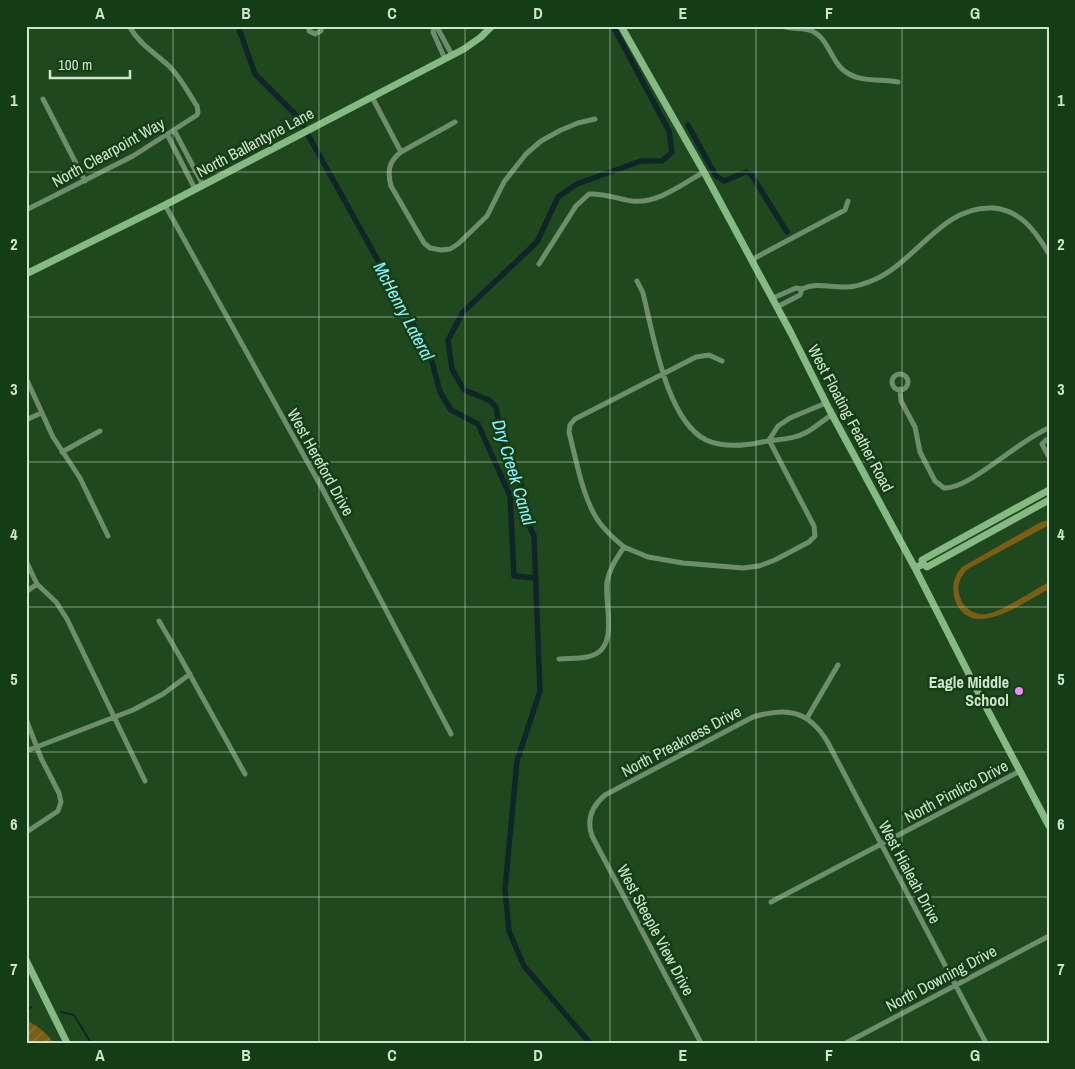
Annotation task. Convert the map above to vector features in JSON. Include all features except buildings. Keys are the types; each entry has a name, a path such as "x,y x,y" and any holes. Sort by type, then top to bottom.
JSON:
{"main road":[{"name":"North Ballantyne Lane","path":"26,274 165,205 470,46 492,26"},
{"name":"West Floating Feather Road","path":"621,26 773,298 832,415 916,568 1049,826"},
{"path":"923,564 922,560 1049,490"},
{"path":"923,564 927,568 1049,500"},
{"path":"916,568 923,564"},
{"path":"26,960 67,1043"}],"street":[{"name":"North Clearpoint Way","path":"26,210 133,156 192,119 198,112 176,74 140,41 129,26"},
{"path":"309,26 310,32 314,34 319,33 323,26"},
{"path":"782,26 789,29 812,31 818,35 838,66 849,75 864,79 898,82"},
{"path":"434,27 433,32 448,57"},
{"path":"372,97 401,152"},
{"path":"42,98 85,181"},
{"path":"455,122 395,156 388,168 391,186 420,238 430,248 441,250 450,249 458,244 487,216 510,172 520,159 536,145 567,127 595,119"},
{"path":"174,130 203,185"},
{"path":"167,134 195,189"},
{"path":"539,264 576,206 589,194 633,201 650,200 667,193 704,172"},
{"path":"751,260 845,210 848,201"},
{"name":"West Hereford Drive","path":"165,205 323,490 451,734"},
{"path":"773,298 796,288 802,289 808,286 830,285 846,288 865,284 902,263 930,236 951,220 967,211 981,208 999,209 1025,221 1049,254"},
{"path":"637,281 643,293 663,374 681,417 692,430 707,440 730,446 748,445 769,440 786,439 806,432 832,415"},
{"path":"777,307 800,295 802,289"},
{"path":"722,361 709,355 696,357 575,419 570,425 569,432 584,487 595,517 612,537 624,547 648,558 743,568 759,566 776,560 809,542 815,536 814,526 769,440"},
{"path":"26,378 41,413 62,452 80,478 108,536"},
{"path":"900,390 901,401 915,427 920,452 935,481 944,488 957,487 1041,431 1049,428"},
{"path":"769,440 778,426 790,418 826,403"},
{"path":"26,420 41,413"},
{"path":"62,452 100,430"},
{"path":"1041,431 1047,440 1042,444 1049,457"},
{"path":"559,659 588,657 603,648 608,640 607,582 612,566 624,547"},
{"path":"26,561 37,584 56,602 67,619 145,781"},
{"path":"26,592 37,584"},
{"path":"159,621 245,774"},
{"path":"807,718 838,665"},
{"path":"26,751 114,718 148,702 190,674"},
{"name":"North Preakness Drive","path":"590,828 592,809 605,795 753,718 770,712 784,711 796,713 807,718"},
{"name":"West Hialeah Drive","path":"807,718 821,731 827,741 986,1043"},
{"path":"26,719 49,775 59,792 61,802 58,811 28,831"},
{"name":"North Pimlico Drive","path":"771,902 1020,771"},
{"name":"West Steeple View Drive","path":"590,828 701,1043"},
{"name":"North Downing Drive","path":"846,1043 1049,936"}],"shaded area":[{"path":"1049,520 1049,525 968,569 961,578 958,589 962,601 967,608 978,614 987,614 1018,600 1049,582 1049,589 1013,609 985,619 973,618 963,612 955,600 953,591 955,578 962,567 1041,522"},
{"path":"26,1021 41,1030 53,1043 26,1043"}],"waterway":[{"name":"McHenry Lateral","path":"238,26 255,74 299,118 303,125"},
{"name":"Dry Creek Canal","path":"590,1043 524,966 509,931 505,889 517,761 540,691 534,536 527,521 521,484 501,436 496,407 489,400 464,390 452,369 448,340 463,312 537,242 558,197 577,184 641,161 662,161 672,152 669,131 613,26"},
{"path":"688,125 716,176 724,181 746,172 751,174 787,232"},
{"name":"McHenry Lateral","path":"307,133 430,354 440,392 451,410 478,424 510,496 514,576 536,578"},
{"path":"26,1011 31,1007"},
{"path":"61,1012 74,1015 91,1043"}],"place":[{"name":"Eagle Middle School","path":"1019,691"}]}
